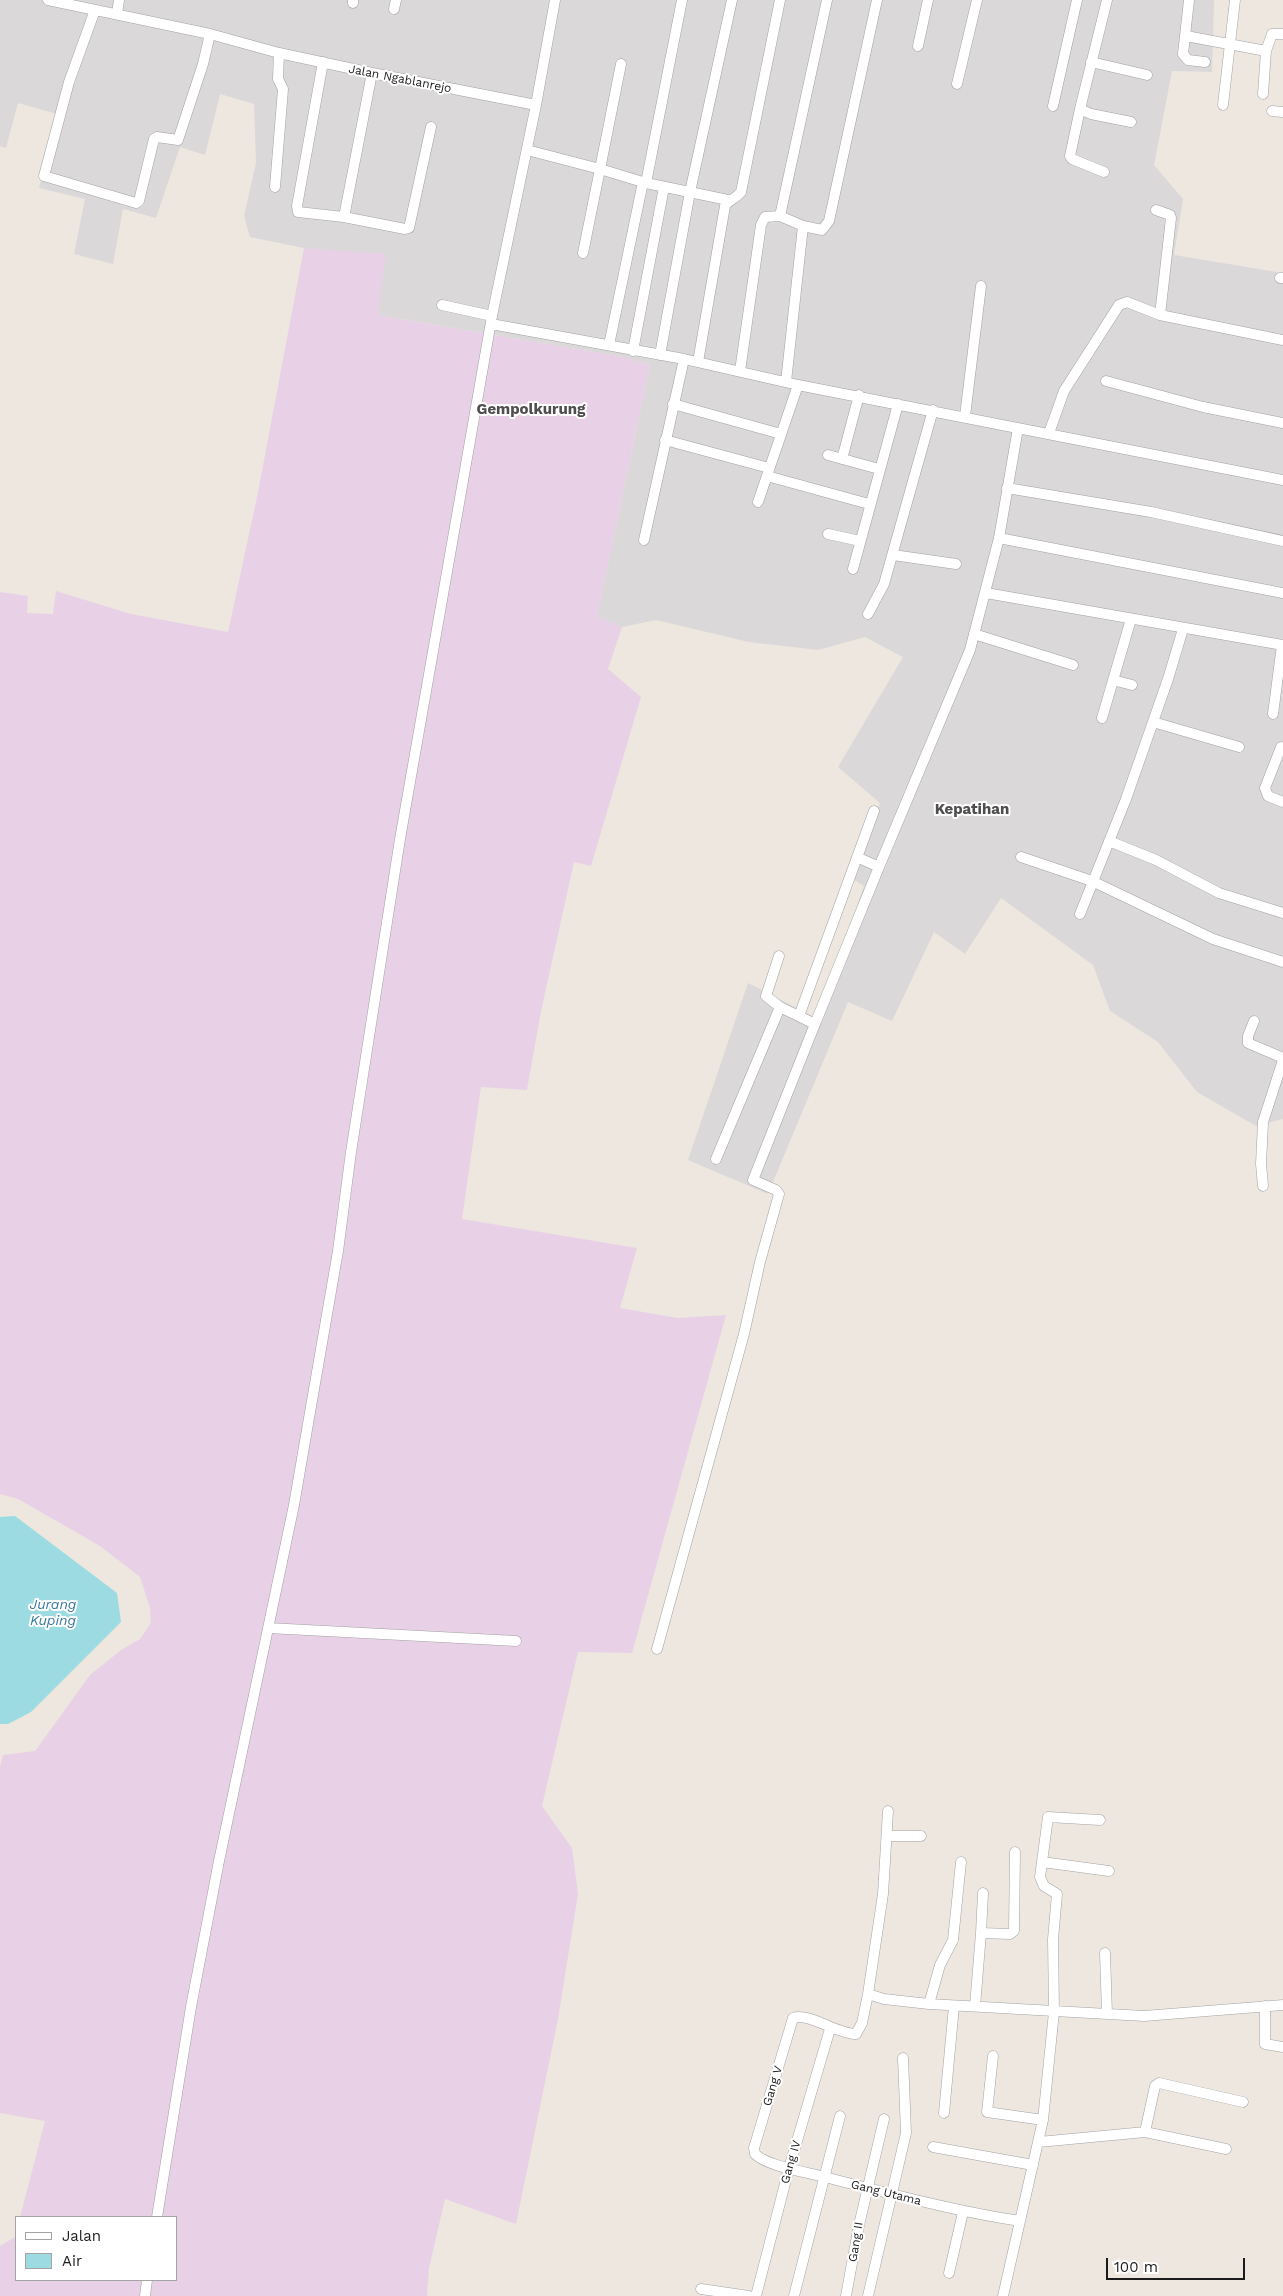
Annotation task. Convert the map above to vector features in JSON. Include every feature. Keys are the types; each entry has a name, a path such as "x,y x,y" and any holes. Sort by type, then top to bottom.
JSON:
{"street":[{"name":"Jalan Ngablanrejo","path":"48,0 210,34 279,53 372,74 536,105"},
{"path":"117,14 119,0"},
{"path":"158,2216 191,2007 219,1861 294,1505 338,1251 351,1152 400,840 491,320 536,105 555,0"},
{"path":"609,345 682,0"},
{"path":"660,355 690,192 732,0"},
{"path":"527,150 600,169 644,183 728,200 738,196 741,192 780,0"},
{"path":"780,216 827,0"},
{"path":"740,371 761,225 765,217 780,216 803,226 822,230 829,221 877,0"},
{"path":"918,46 928,0"},
{"path":"957,84 977,0"},
{"path":"1053,106 1077,0"},
{"path":"1104,172 1072,159 1070,156 1107,0"},
{"path":"1189,0 1183,54 1185,58 1205,62"},
{"path":"1223,105 1235,0"},
{"path":"95,10 69,82 44,176 136,203 139,201 154,139 157,137 178,140 203,64 210,34"},
{"path":"1263,94 1266,51 1272,34 1283,34"},
{"path":"1186,36 1266,51"},
{"path":"275,187 283,89 278,79 279,53"},
{"path":"323,62 296,209 298,212 344,217 405,229 409,228 431,127"},
{"path":"1091,62 1147,75"},
{"path":"583,253 621,64"},
{"path":"344,217 372,74"},
{"path":"1080,109 1091,114 1131,122"},
{"path":"1272,111 1283,112"},
{"path":"633,351 664,187"},
{"path":"698,362 725,206 728,200"},
{"path":"1156,210 1170,214 1171,218 1160,315"},
{"path":"786,382 803,226"},
{"path":"965,416 981,286"},
{"path":"1049,433 1064,390 1119,305 1127,302 1160,315 1283,340"},
{"path":"442,305 491,320 633,351 684,359 798,385 859,395 1283,480"},
{"path":"644,540 684,359"},
{"path":"1106,381 1203,407 1283,423"},
{"path":"758,502 798,385"},
{"path":"842,458 859,395"},
{"path":"673,404 781,434"},
{"path":"853,569 869,504 898,404"},
{"path":"868,614 884,584 933,410"},
{"path":"657,1649 744,1334 758,1271 779,1194 776,1190 753,1180 878,867 955,688 986,593 999,538 1018,428"},
{"path":"665,440 869,504"},
{"path":"828,455 879,468"},
{"path":"1007,488 1151,512 1283,541"},
{"path":"828,534 860,542"},
{"path":"999,538 1283,592"},
{"path":"893,555 956,564"},
{"path":"986,593 1283,645 1273,714"},
{"path":"1102,718 1131,619"},
{"path":"1080,914 1153,722 1183,629"},
{"path":"974,634 1073,665"},
{"path":"1113,680 1132,685"},
{"path":"1153,722 1239,746"},
{"path":"1281,747 1265,788 1268,796 1283,802"},
{"path":"799,1016 874,812"},
{"path":"1108,841 1156,860 1219,894 1283,912"},
{"path":"1021,857 1092,881 1213,939 1283,962"},
{"path":"858,858 878,867"},
{"path":"779,956 766,996 780,1007 815,1024"},
{"path":"716,1159 780,1007"},
{"path":"1254,1021 1248,1036 1248,1043 1283,1059 1263,1122 1261,1164 1263,1186"},
{"path":"268,1628 516,1641"},
{"path":"830,2029 853,2034 858,2032 868,1994 883,1894 888,1811"},
{"path":"1003,2296 1043,2120 1054,2012 1054,1939 1057,1894 1042,1882 1042,1862 1048,1816 1100,1820"},
{"path":"887,1836 921,1836"},
{"path":"981,1932 1010,1934 1014,1931 1015,1852"},
{"path":"929,2004 940,1965 952,1940 961,1862"},
{"path":"1042,1862 1109,1871"},
{"path":"975,2006 983,1894"},
{"path":"1106,1954 1107,2014"},
{"path":"868,1994 884,1998 954,2006 1144,2016 1283,2005"},
{"path":"944,2113 954,2006"},
{"path":"1265,2006 1265,2044 1283,2048"},
{"name":"Gang V","path":"756,2154 754,2148 794,2018 801,2016 830,2029"},
{"name":"Gang IV","path":"756,2296 789,2168 830,2029"},
{"path":"993,2056 987,2112 1043,2120"},
{"path":"868,2296 906,2134 903,2058"},
{"path":"1146,2132 1155,2086 1159,2082 1243,2102"},
{"path":"794,2296 840,2116"},
{"name":"Gang II","path":"846,2296 867,2188 884,2119"},
{"path":"1039,2142 1146,2132 1226,2149"},
{"path":"933,2147 1033,2166"},
{"name":"Gang Utama","path":"756,2154 789,2168 891,2195 963,2212 1020,2221"},
{"path":"949,2273 963,2212"},
{"path":"145,2296 147,2281"},
{"path":"701,2289 749,2296"}],"shaded area":[{"path":"0,0 1214,0 1212,72 1172,71 1154,165 1183,199 1174,255 1283,273 1283,1119 1256,1126 1197,1092 1158,1042 1110,1011 1093,965 1001,898 965,954 934,932 892,1021 848,1002 768,1194 688,1160 748,983 816,1018 864,886 853,879 880,803 838,767 903,657 865,637 818,650 749,642 656,620 622,627 597,616 650,365 623,357 378,315 304,248 250,237 244,216 256,163 254,104 220,94 205,155 180,147 156,218 123,209 113,264 74,254 85,199 39,188 57,114 18,103 6,148 0,146"},
{"path":"304,248 386,254 378,315 623,357 650,365 597,616 622,627 608,669 641,697 591,866 574,862 541,1011 527,1090 481,1087 462,1219 637,1248 620,1308 678,1318 726,1315 632,1653 578,1652 542,1806 572,1848 578,1894 558,2019 516,2224 445,2199 429,2268 427,2296 0,2296 0,2246 15,2237 15,2281 178,2281 178,2216 20,2216 45,2121 0,2113 0,1767 3,1755 35,1751 90,1675 121,1650 140,1639 151,1623 150,1608 140,1577 100,1546 18,1499 0,1494 0,592 28,596 27,613 53,614 56,591 131,614 228,632 258,492"}],"water":[{"name":"Jurang Kuping","path":"15,1516 117,1593 121,1622 31,1712 8,1724 0,1724 0,1517"}],"district":[{"name":"Gempolkurung","path":"531,410"},
{"name":"Kepatihan","path":"972,810"}]}
